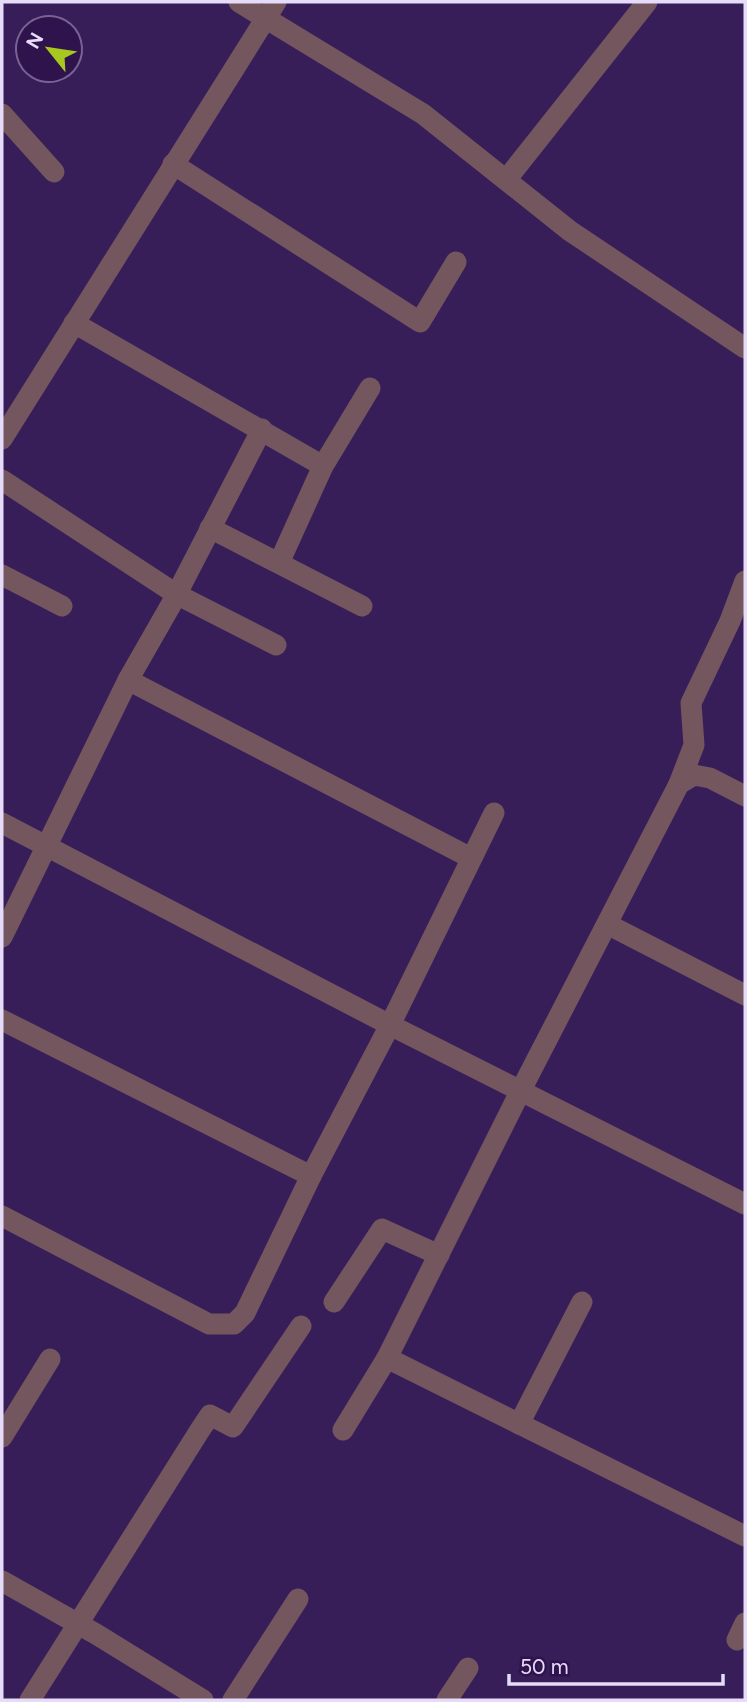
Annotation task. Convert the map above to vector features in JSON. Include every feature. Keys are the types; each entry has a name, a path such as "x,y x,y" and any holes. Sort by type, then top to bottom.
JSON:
{"street":[{"path":"239,2 270,10 423,114 570,231 745,348"},
{"path":"506,180 648,2"},
{"path":"2,439 270,10"},
{"path":"2,114 54,172"},
{"path":"173,164 419,322 456,262"},
{"path":"74,323 323,466"},
{"path":"279,563 323,466 370,387"},
{"path":"2,937 128,680 262,429"},
{"path":"2,481 176,594 276,645"},
{"path":"210,528 362,606"},
{"path":"2,575 62,606"},
{"path":"343,1430 387,1358 679,783 694,745 691,703 730,621 745,581"},
{"path":"128,680 471,858"},
{"path":"679,783 694,775 702,776 745,796"},
{"path":"2,1216 209,1324 234,1324 245,1313 494,813"},
{"path":"2,823 390,1025 745,1204"},
{"path":"607,924 745,995"},
{"path":"2,1020 311,1176"},
{"path":"334,1301 382,1228 439,1255"},
{"path":"519,1423 582,1302"},
{"path":"30,1700 211,1415 233,1427 301,1326"},
{"path":"387,1358 745,1536"},
{"path":"2,1437 50,1359"},
{"path":"2,1580 202,1700"},
{"path":"233,1700 298,1600"},
{"path":"447,1700 468,1668"}]}
